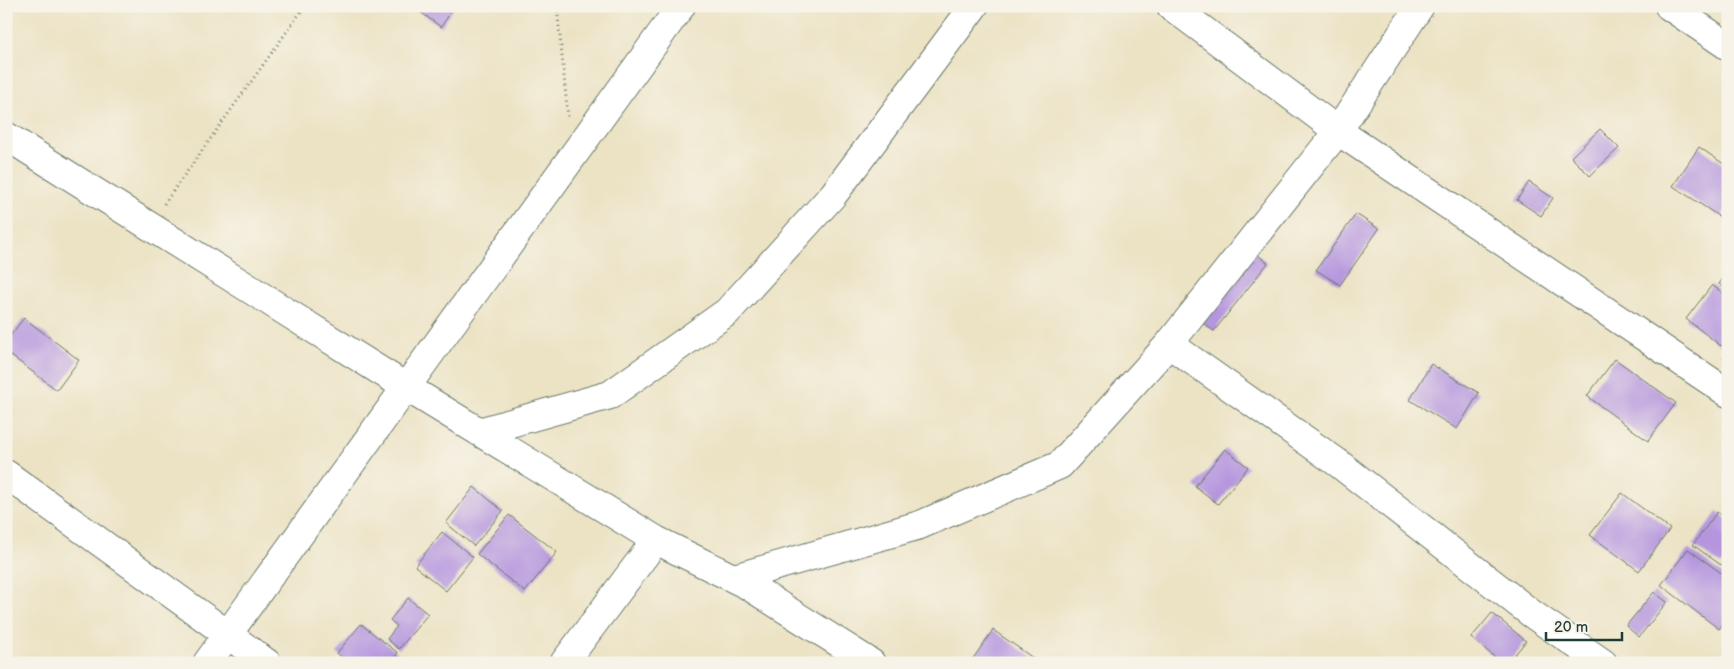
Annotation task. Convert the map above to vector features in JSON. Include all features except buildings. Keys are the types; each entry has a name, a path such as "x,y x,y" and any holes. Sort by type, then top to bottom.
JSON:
{"street":[{"path":"208,663 681,6"},
{"path":"479,432 610,395 727,312 833,195 974,6"},
{"path":"1171,6 1338,131 1728,393"},
{"path":"734,578 920,525 1060,465 1169,344 1338,131 1420,6"},
{"path":"1669,6 1728,46"},
{"path":"6,136 406,387 656,540 734,578 870,663"},
{"path":"1169,344 1338,463 1532,614 1603,663"},
{"path":"6,474 266,663"},
{"path":"564,663 656,540"}],"path":[{"path":"149,225 305,6"},
{"path":"557,6 571,158"}]}
